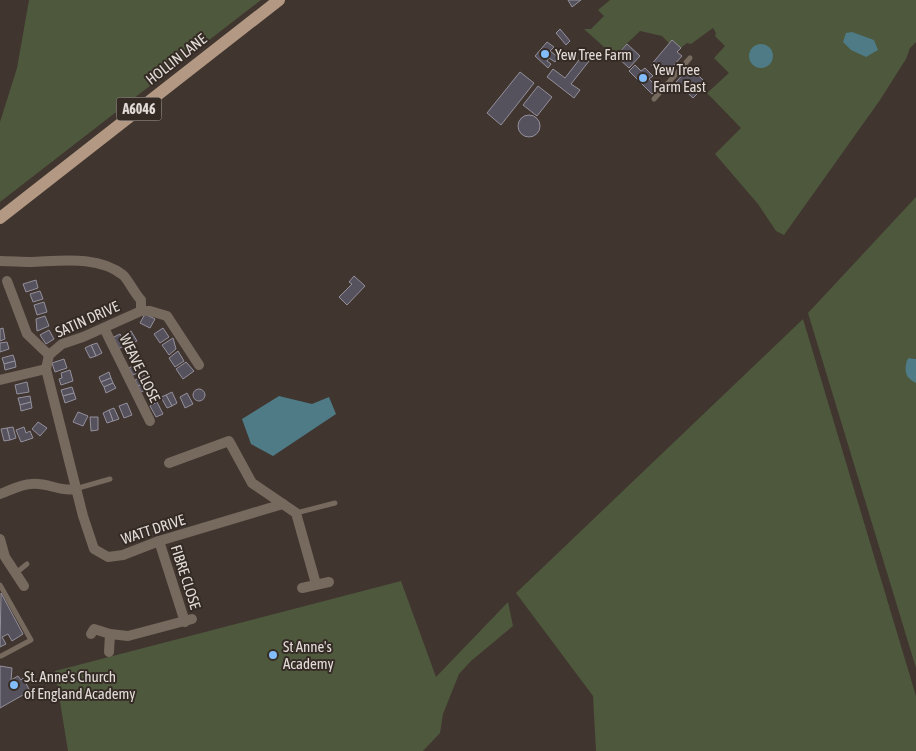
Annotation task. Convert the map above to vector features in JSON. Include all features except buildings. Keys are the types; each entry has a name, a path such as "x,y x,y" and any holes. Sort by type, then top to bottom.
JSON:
{"main road":[{"name":"HOLLIN LANE","path":"0,218 278,0"}],"street":[{"name":"SATIN DRIVE","path":"0,261 31,262 50,259 90,262 109,268 124,276 131,289 141,300 140,311"},
{"path":"8,281 27,334 49,355"},
{"name":"SATIN DRIVE","path":"46,370 49,355 62,344 104,328 140,311 150,311 167,316 191,343 199,365"},
{"name":"WEAVE CLOSE","path":"104,328 150,421"},
{"path":"0,380 46,370"},
{"name":"WATT DRIVE","path":"46,370 75,489 94,549 108,557 123,555 283,504"},
{"path":"170,463 228,441 252,483 296,513 316,584"},
{"path":"0,494 30,483 65,491 75,489"},
{"path":"0,539 5,558 24,586"},
{"name":"FIBRE CLOSE","path":"91,634 94,629 110,634 128,636 188,621 159,542"},
{"path":"302,588 329,582"},
{"path":"109,652 110,634"}],"lane":[{"path":"654,99 690,58"},
{"path":"75,489 110,479"},
{"path":"296,513 335,503"},
{"path":"16,573 27,564"},
{"path":"0,586 31,640 1,656"}],"green space":[{"path":"29,0 261,0 0,202 0,122 17,68"},
{"path":"610,0 916,0 916,42 910,48 906,59 880,100 784,235 776,231 758,204 715,154 741,128 707,93 729,73 714,58 725,46 715,36 716,33 713,28 691,44 687,43 681,48 672,40 669,43 662,36 640,31 614,56 584,29 591,29 604,16 598,10"},
{"path":"916,197 916,359 909,358 916,383 916,668 808,313"},
{"path":"803,319 916,696 916,751 596,751 593,696 516,593"},
{"name":"St Anne's Academy","path":"401,581 436,677 508,602 513,626 471,661 459,674 443,714 440,733 423,751 68,751 55,671"}],"water":[{"path":"852,32 874,40 878,50 866,57 851,50 843,42 846,33"},
{"path":"761,44 769,48 773,56 769,64 761,68 753,64 749,56 753,48"},
{"path":"909,358 916,359 916,383 906,374 906,364"},
{"path":"279,396 312,404 329,397 336,414 273,456 251,444 242,419"}],"place":[{"name":"Yew Tree Farm","path":"545,54"},
{"name":"Yew Tree Farm East","path":"643,78"},
{"name":"St Anne's Academy","path":"273,655"},
{"name":"St. Anne's Church of England Academy","path":"14,685"}]}
